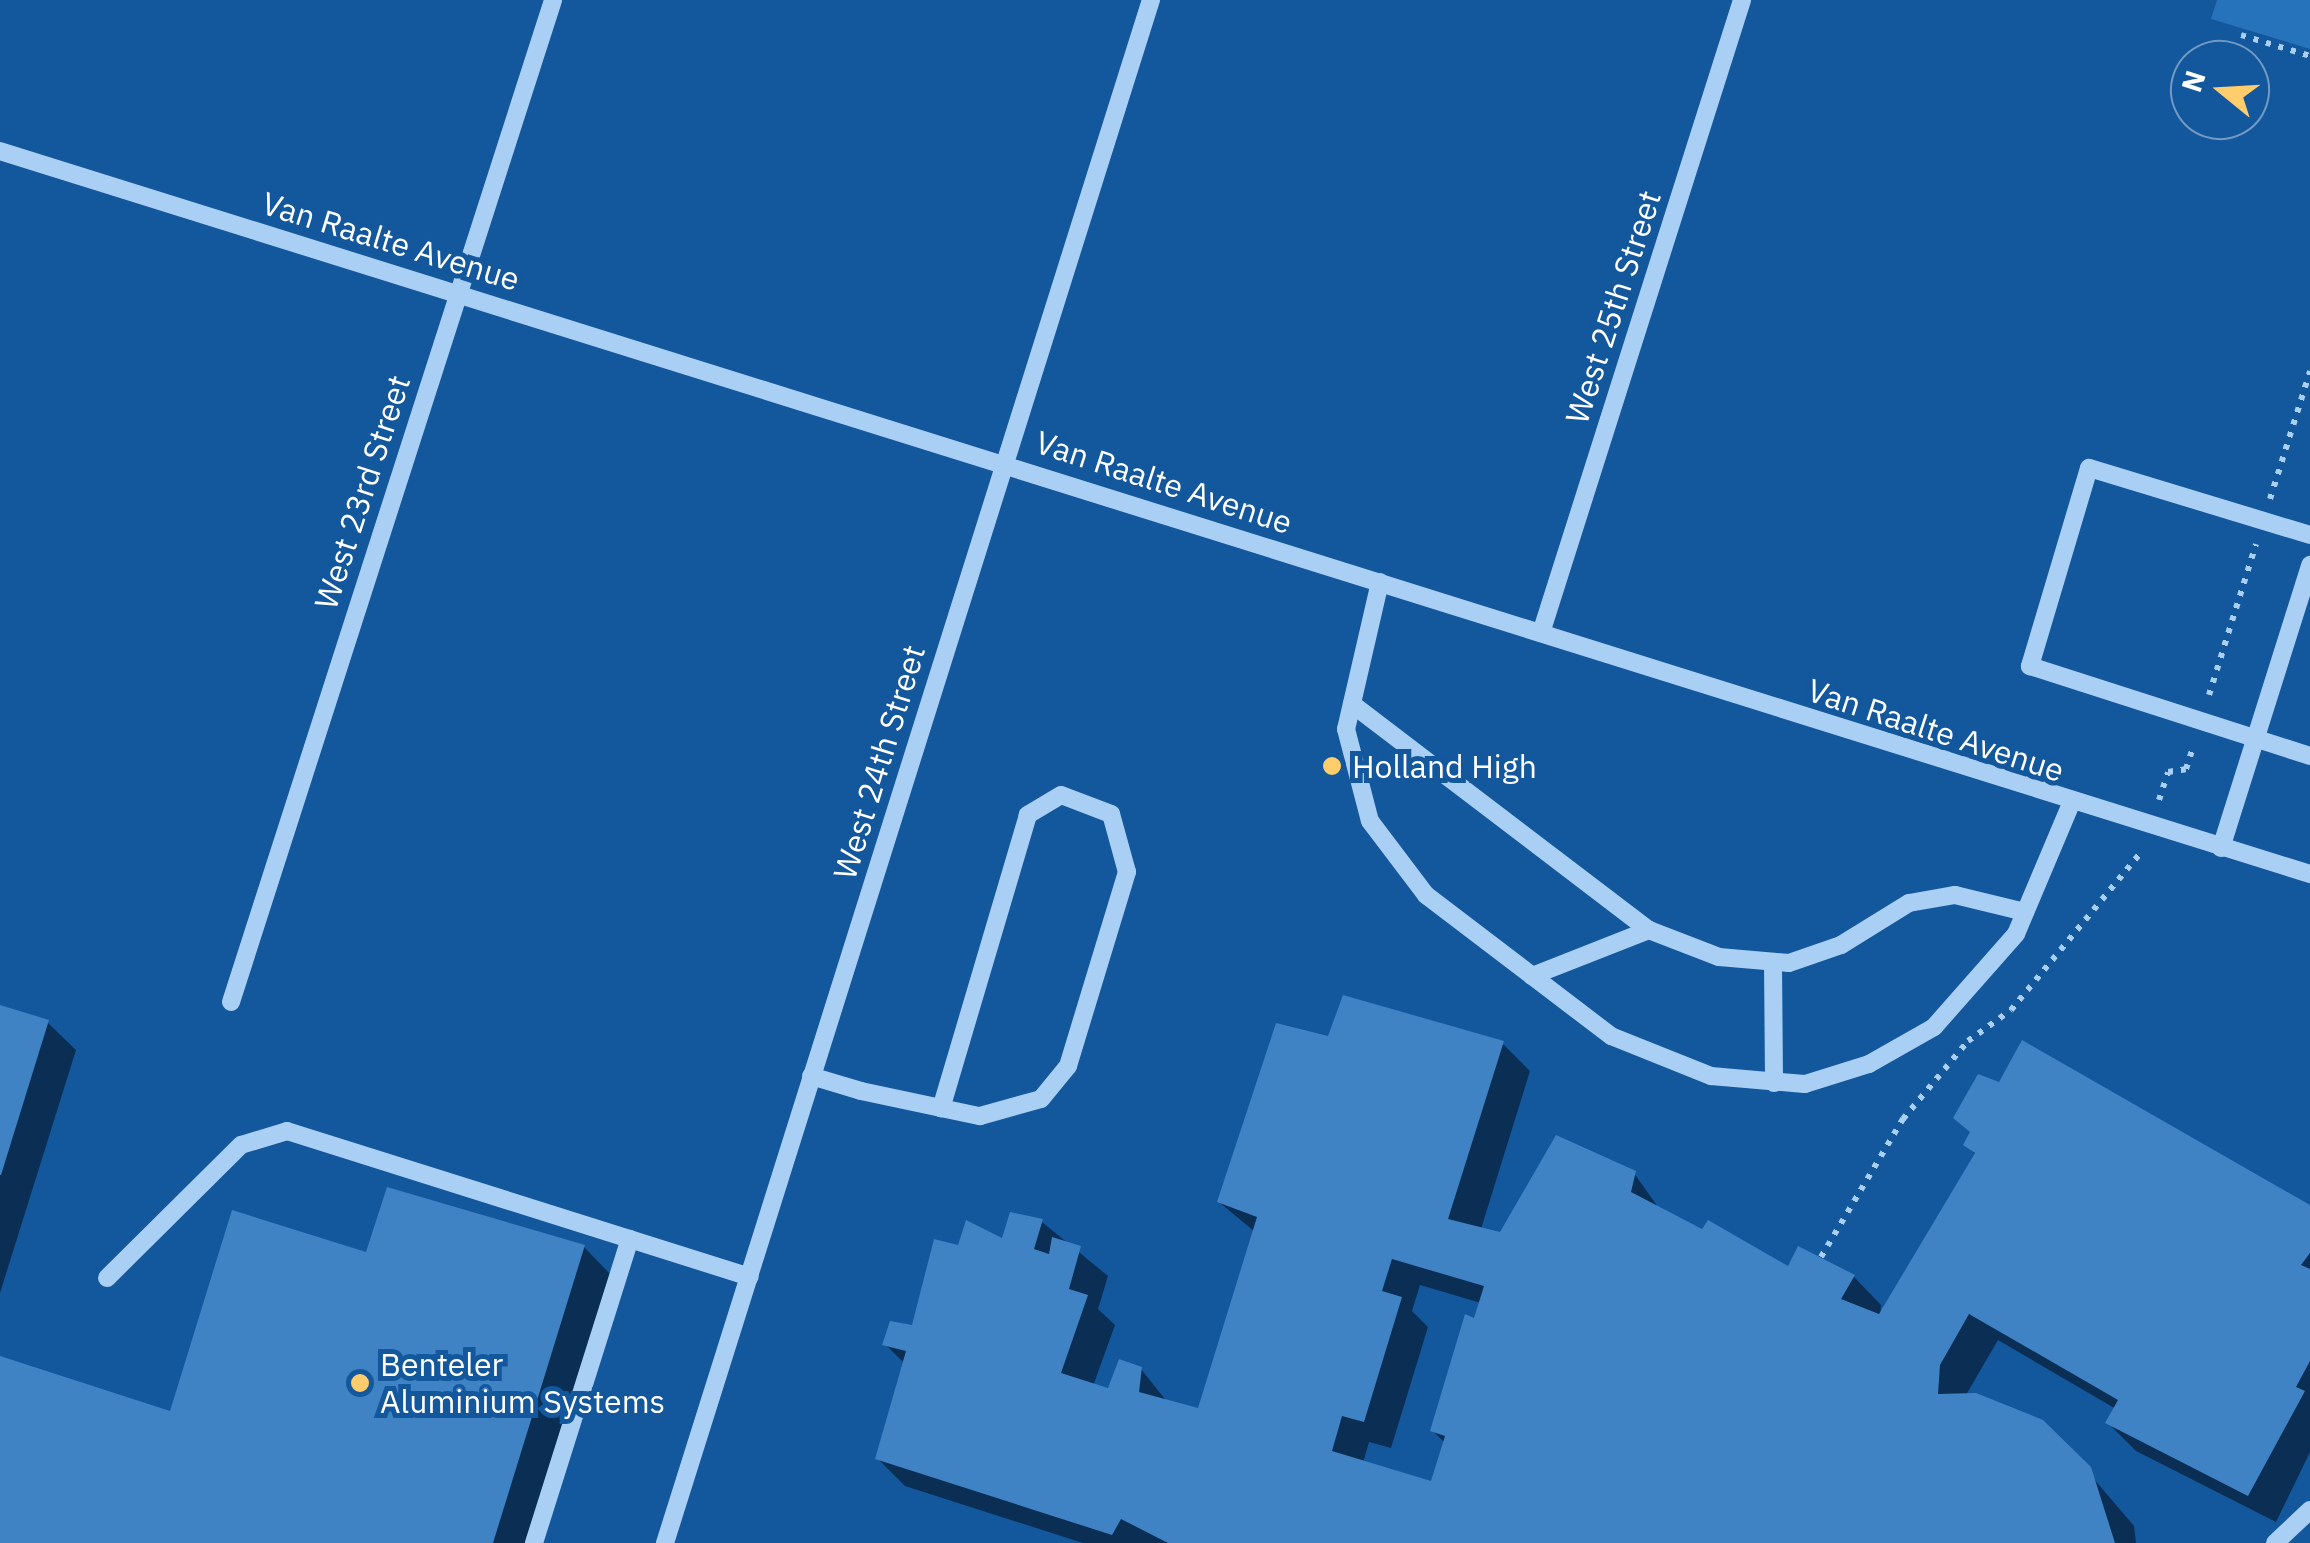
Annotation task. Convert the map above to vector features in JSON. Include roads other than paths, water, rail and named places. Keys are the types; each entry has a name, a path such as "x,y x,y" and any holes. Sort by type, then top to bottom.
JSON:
{"street":[{"name":"West 23rd Street","path":"231,1002 553,0"},
{"name":"West 24th Street","path":"665,1543 1151,0"},
{"name":"West 25th Street","path":"1541,633 1742,0"},
{"name":"Van Raalte Avenue","path":"0,151 1004,463 2071,804 2310,874"},
{"path":"2310,534 2090,468 2030,666 2310,756"},
{"path":"2221,848 2310,566"},
{"path":"1380,582 1346,729 1370,821 1426,895 1611,1036 1711,1076 1805,1084 1869,1064 1934,1027 2026,912 2071,804"},
{"path":"1352,704 1649,930 1720,957 1773,964 1841,944 1909,903 1956,895 2026,912"},
{"path":"812,1076 941,1108 980,1116 1041,1099 1068,1066 1127,872 1111,814 1061,796 1028,815 941,1108"},
{"path":"1532,976 1649,930"},
{"path":"1773,964 1774,1083"},
{"path":"107,1278 241,1145 287,1131 749,1277"},
{"path":"534,1543 630,1239"},
{"path":"2274,1543 2310,1510"}],"place":[{"name":"Holland High","path":"1332,766"},
{"name":"Benteler Aluminium Systems","path":"360,1383"}]}
